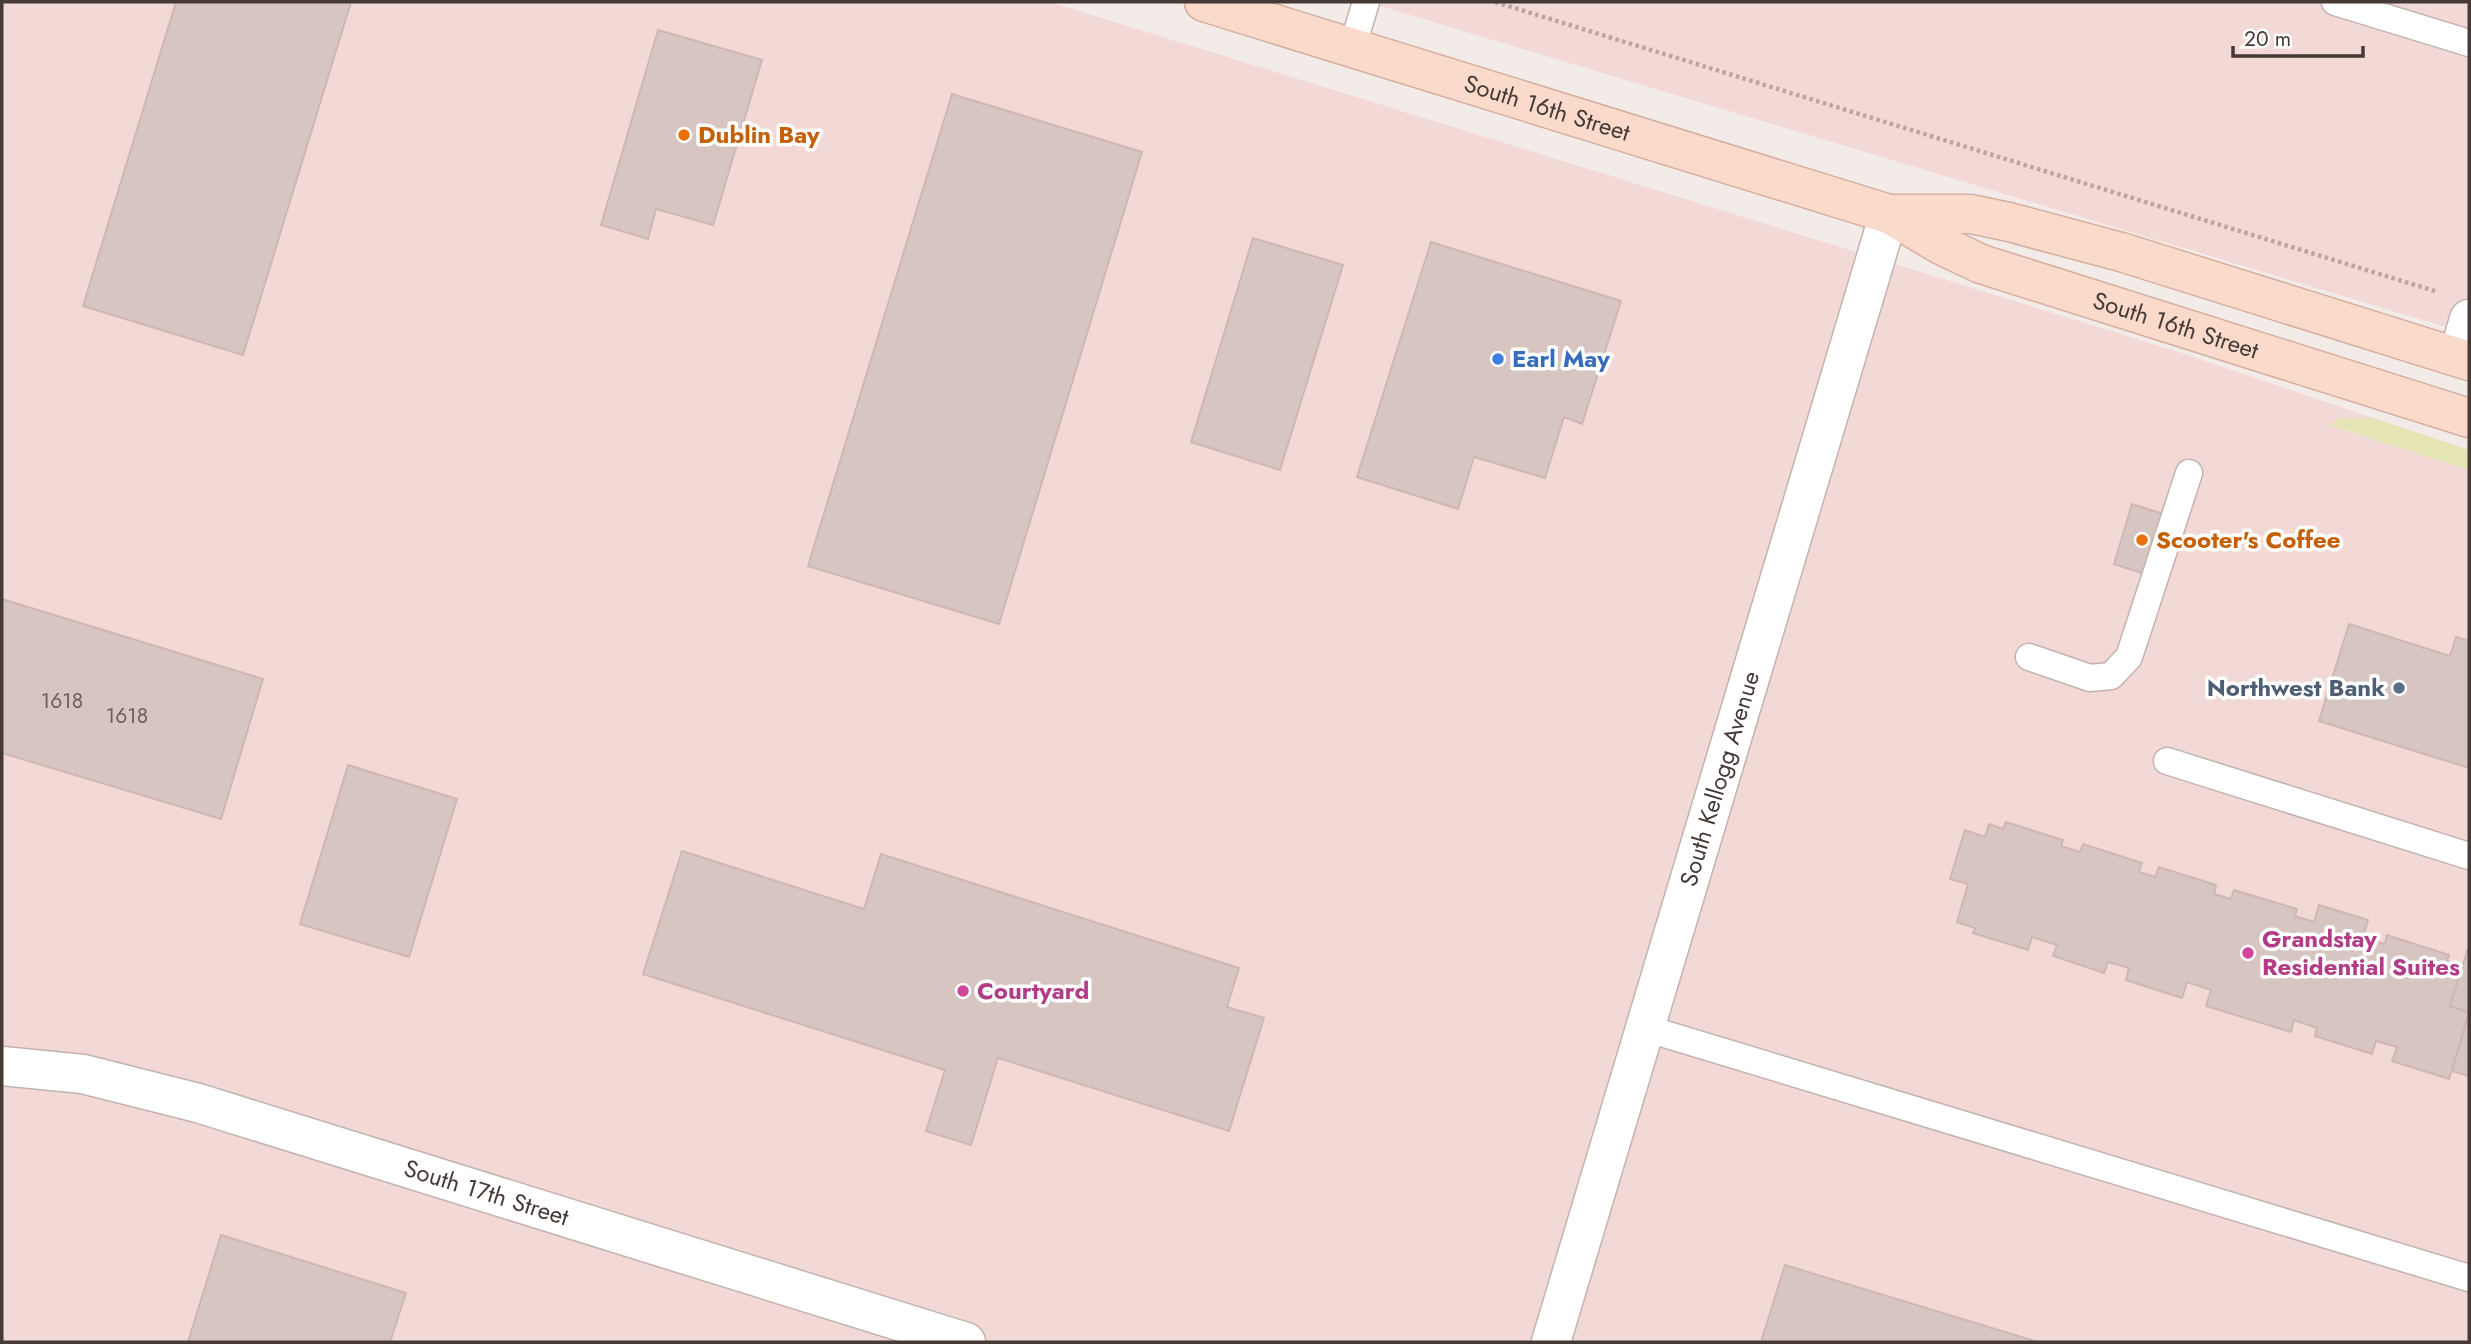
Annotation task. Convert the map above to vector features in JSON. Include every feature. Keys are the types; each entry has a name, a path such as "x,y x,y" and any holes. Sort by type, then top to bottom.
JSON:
{"main road":[{"name":"South 16th Street","path":"1204,2 1889,214 1941,245 1981,264 2469,418"},
{"name":"South 16th Street","path":"1889,214 1971,214 2009,222 2121,252 2463,359"}],"street":[{"name":"South Kellogg Avenue","path":"1551,1342 1889,214"},
{"path":"2463,359 2469,319"},
{"name":"South 17th Street","path":"2,1066 83,1074 198,1103 966,1342"}],"lane":[{"path":"1352,48 1366,2"},
{"path":"2335,2 2469,43"},
{"path":"2029,657 2090,678 2111,676 2129,657 2189,473"},
{"path":"2167,761 2469,856"},
{"path":"1645,1028 2469,1278"}],"path":[{"path":"1495,2 2430,289"}],"shaded area":[{"path":"2,2 1050,2 2182,353 2373,418 2339,419 2330,426 2469,470 2469,1342 2,1342"},
{"path":"1367,2 2469,2 2469,334"}],"green space":[{"path":"2373,418 2469,450 2469,470 2329,425 2339,419"}],"building":[{"path":"176,2 351,2 243,355 83,306"},
{"name":"Dublin Bay","path":"658,30 762,60 713,225 656,209 648,239 601,225"},
{"path":"952,94 1142,152 999,624 808,566"},
{"path":"1253,238 1343,265 1280,470 1191,442"},
{"name":"Earl May","path":"1431,242 1621,301 1582,424 1564,417 1545,478 1474,457 1458,509 1357,477"},
{"name":"Scooter's Coffee","path":"2132,504 2170,516 2151,576 2114,564"},
{"path":"2,599 263,679 221,819 2,753"},
{"name":"Northwest Bank","path":"2349,624 2450,656 2456,637 2469,641 2469,768 2319,721"},
{"path":"348,765 457,799 409,957 300,924"},
{"name":"Grandstay Residential Suites","path":"2006,822 2063,840 2061,846 2080,852 2083,844 2142,863 2139,872 2155,877 2159,867 2216,885 2214,894 2231,899 2234,890 2297,909 2295,916 2314,922 2319,905 2368,920 2363,938 2385,944 2387,935 2449,955 2447,961 2463,966 2450,1006 2469,1013 2449,1079 2392,1061 2397,1047 2376,1041 2372,1054 2315,1036 2317,1028 2294,1020 2291,1032 2206,1006 2211,990 2187,982 2182,998 2126,980 2129,968 2108,962 2104,973 2053,956 2057,945 2032,937 2028,950 1973,933 1975,928 1957,922 1968,884 1950,879 1965,830 1985,837 1989,824 2003,829"},
{"name":"Courtyard","path":"682,851 864,909 881,854 1239,968 1227,1007 1264,1018 1229,1131 998,1058 971,1145 926,1131 945,1070 643,974"},
{"path":"2469,945 2469,1012 2450,1006"},
{"path":"2469,1013 2469,1076 2452,1071"},
{"path":"221,1235 406,1293 390,1342 188,1342"},
{"path":"1785,1265 2038,1342 1761,1342"}],"place":[{"name":"Dublin Bay","path":"684,135"},
{"name":"Earl May","path":"1498,359"},
{"name":"Scooter's Coffee","path":"2142,540"},
{"name":"Northwest Bank","path":"2399,688"},
{"name":"Grandstay Residential Suites","path":"2248,953"},
{"name":"Courtyard","path":"963,991"}]}
